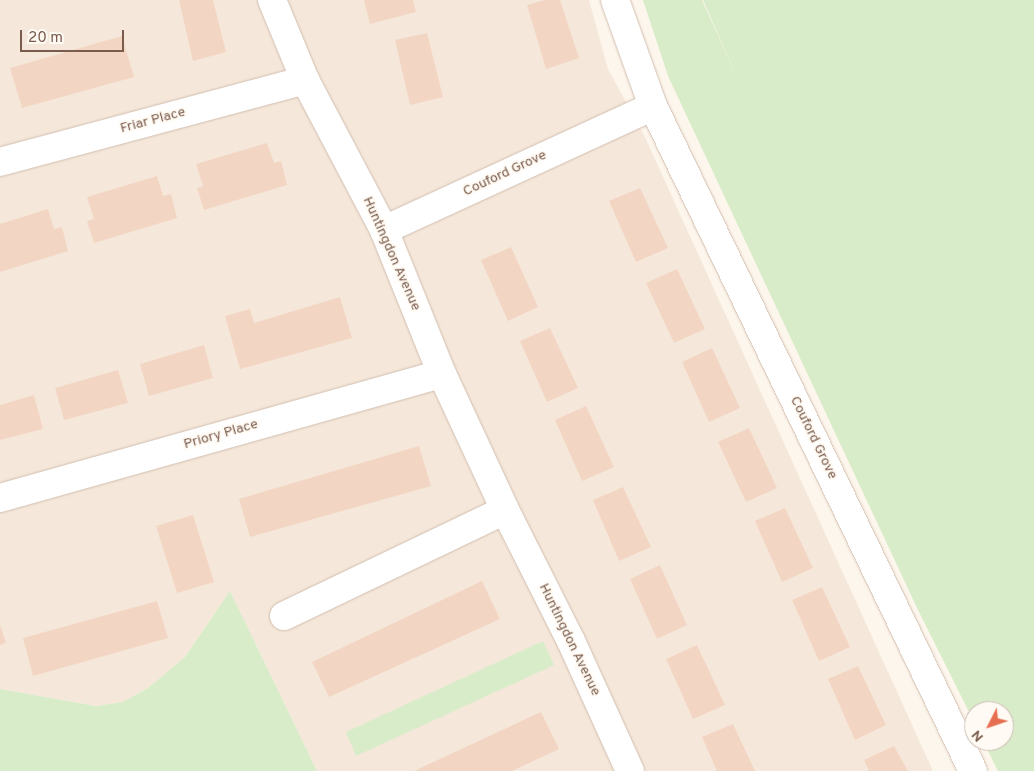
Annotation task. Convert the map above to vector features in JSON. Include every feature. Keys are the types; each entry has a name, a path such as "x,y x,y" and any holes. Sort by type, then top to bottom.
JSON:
{"street":[{"name":"Huntingdon Avenue","path":"272,0 306,80 384,230 442,374 505,510 571,640 630,771"},
{"name":"Couford Grove","path":"615,0 653,106 972,771"},
{"name":"Friar Place","path":"0,162 306,80"},
{"name":"Couford Grove","path":"384,230 653,106"},
{"name":"Priory Place","path":"0,498 442,374"},
{"path":"284,616 505,510"}],"shaded area":[{"path":"0,0 589,0 608,69 644,135 933,771 317,771 230,591 185,657 148,688 123,702 96,706 0,689"}],"green space":[{"path":"643,0 702,0 740,84 703,0 1034,0 1034,771 998,771 988,751 1014,751 1014,701 964,702 918,610 668,76"},
{"path":"230,591 317,771 0,771 0,689 96,706 123,702 148,688 185,657"},
{"path":"543,641 554,665 356,756 346,732"}],"building":[{"path":"179,0 213,0 226,52 193,61"},
{"path":"364,0 413,0 416,12 370,24"},
{"path":"545,0 560,0 579,58 546,69 527,5"},
{"path":"427,33 443,97 410,105 395,40"},
{"path":"122,36 134,77 22,108 10,68"},
{"path":"267,143 274,163 281,161 287,185 204,210 197,188 203,186 196,164"},
{"path":"157,176 163,196 171,194 177,218 94,243 87,221 94,219 87,197"},
{"path":"640,188 668,248 636,262 609,201"},
{"path":"48,209 54,229 62,227 68,251 0,272 0,224"},
{"path":"511,247 538,307 508,321 481,260"},
{"path":"677,269 705,329 674,343 646,283"},
{"path":"340,297 352,338 240,369 225,316 250,309 254,323"},
{"path":"550,328 578,388 547,402 520,341"},
{"path":"204,345 213,378 149,396 140,364"},
{"path":"712,348 740,408 709,422 682,362"},
{"path":"118,370 128,403 64,420 55,388"},
{"path":"34,395 43,429 0,440 0,405"},
{"path":"586,406 614,467 582,481 555,420"},
{"path":"749,428 777,488 746,502 718,442"},
{"path":"419,446 431,486 250,537 239,499"},
{"path":"623,487 651,547 619,561 593,500"},
{"path":"785,508 813,568 782,582 755,521"},
{"path":"193,515 214,582 177,593 156,526"},
{"path":"660,565 687,625 657,639 630,579"},
{"path":"482,581 500,619 329,697 312,662"},
{"path":"822,587 850,647 819,661 792,600"},
{"path":"157,601 168,638 33,676 23,638"},
{"path":"0,625 6,643 0,645"},
{"path":"697,645 725,705 693,719 666,659"},
{"path":"858,666 886,725 855,740 828,679"},
{"path":"541,712 559,749 512,771 414,771"},
{"path":"733,724 755,771 717,771 702,737"},
{"path":"894,746 908,771 869,771 864,760"}]}
